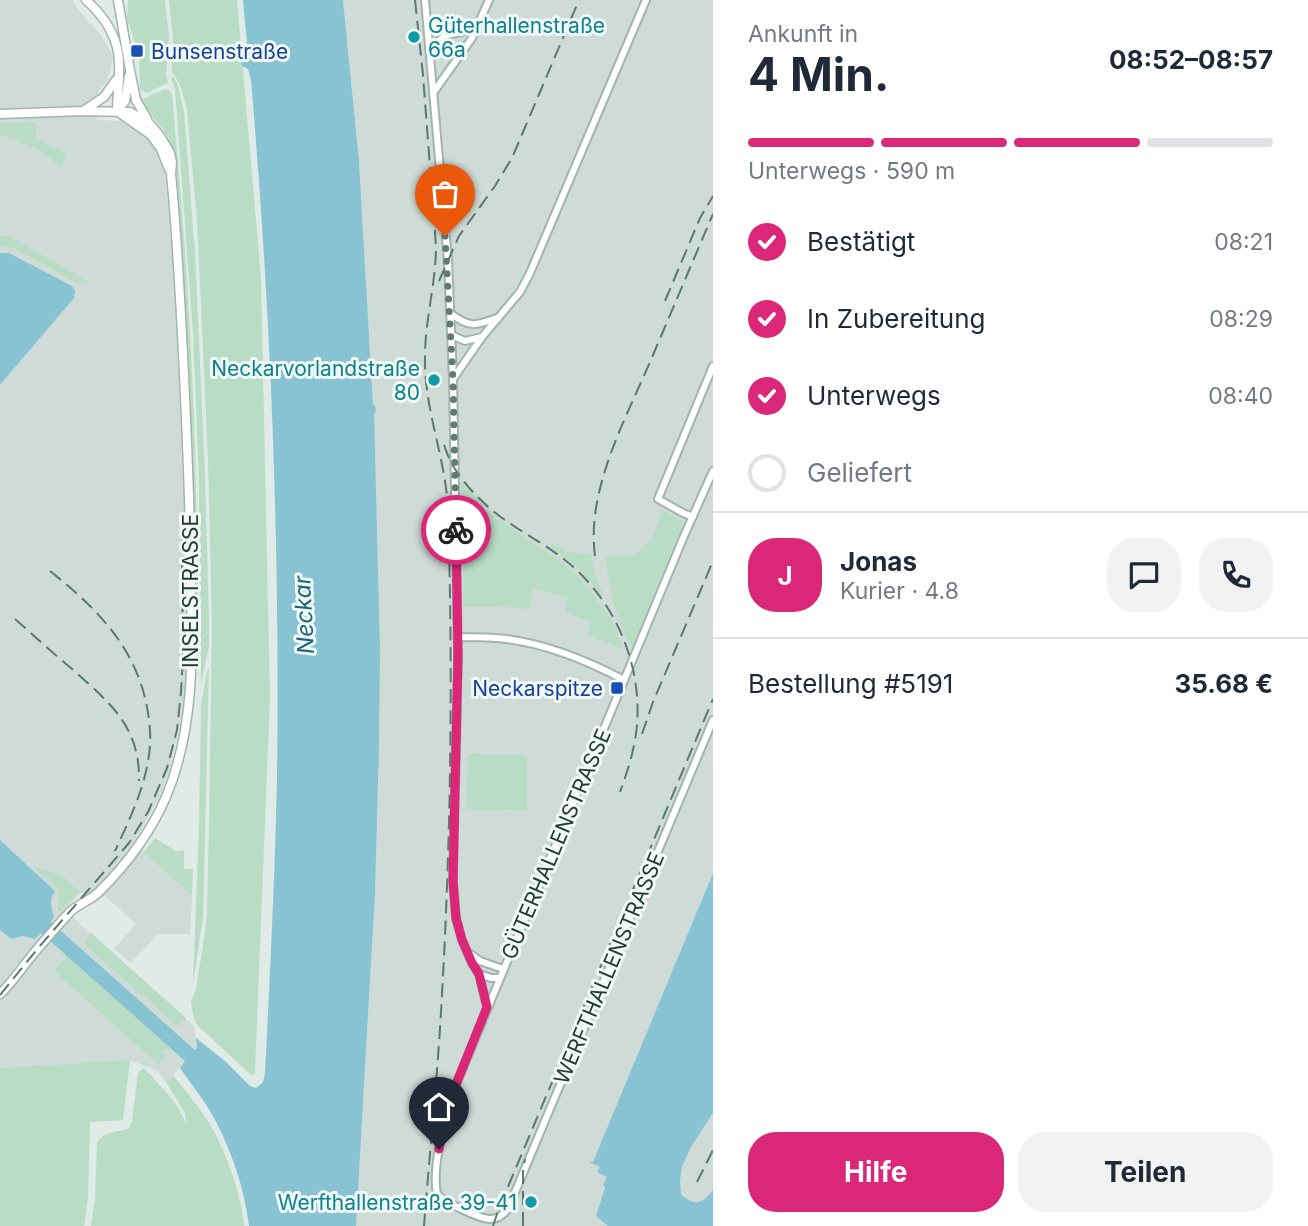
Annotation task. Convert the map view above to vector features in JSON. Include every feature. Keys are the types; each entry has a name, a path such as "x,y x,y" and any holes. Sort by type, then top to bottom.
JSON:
{"street":[{"path":"86,0 102,16 117,46 117,111"},
{"path":"118,0 136,100 150,124"},
{"path":"425,0 452,335 457,637 453,881 456,918 462,940 479,974 487,1007"},
{"path":"433,93 472,38 489,0"},
{"path":"453,379 482,337 520,292 530,273 646,0"},
{"path":"427,23 446,35"},
{"path":"430,48 446,35 462,32 476,25"},
{"path":"430,48 448,53 465,48"},
{"path":"117,111 125,101 130,70"},
{"path":"83,111 104,97 118,77"},
{"path":"0,114 117,111 130,112 150,124"},
{"name":"INSELSTRASSE","path":"117,111 151,135 161,149 171,174"},
{"name":"INSELSTRASSE","path":"0,994 66,916 99,892 147,832 162,806 175,772 188,720 191,657 189,486 178,251 172,162 170,153 150,124"},
{"path":"450,313 464,324 481,324 499,317"},
{"path":"452,335 464,324"},
{"path":"452,335 465,341 482,337"},
{"path":"693,517 658,499 713,366"},
{"name":"GÜTERHALLENSTRASSE","path":"503,1215 488,1220 438,1196 436,1190 439,1149 445,1117 499,978 713,471"},
{"path":"457,637 507,639 545,647 624,680"},
{"name":"WERFTHALLENSTRASSE","path":"503,1215 508,1209 713,720"},
{"path":"469,953 480,961 503,969"},
{"path":"479,974 499,978"}],"shaded area":[{"path":"0,0 73,0 79,11 101,35 113,59 106,83 98,92 97,120 121,121 145,134 160,154 165,172 173,264 184,506 186,681 184,705 170,768 159,798 134,842 192,896 190,934 158,934 131,963 114,949 136,924 105,896 80,893 66,909 194,1026 195,1050 50,922 54,917 51,897 55,891 0,840 0,385 74,298 75,292 72,286 9,253 0,253"},
{"path":"343,0 713,0 713,873 593,1163 590,1162 600,1167 607,1177 596,1216 608,1226 356,1226 375,893 380,648 373,406 359,161"},
{"path":"0,930 11,939 41,932 186,1061 166,1082 158,1071 130,1060 0,1068"},
{"path":"713,1113 713,1189 708,1198 699,1202 688,1201 681,1194 682,1167 691,1147"}],"green space":[{"path":"128,0 165,0 169,36 166,75 168,83 147,93 140,89 139,54 127,19"},
{"path":"169,0 237,0 261,279 270,698 254,1075 197,1025 191,1001 196,989 207,914 212,622 197,220 187,110 180,85 172,71 173,38"},
{"path":"173,76 184,111 195,252 209,622 209,647 201,684 199,481 193,333 175,88 171,78"},
{"path":"165,89 172,94 188,303 195,445 198,631 187,342 176,170 170,140 140,100"},
{"path":"35,122 36,139 66,154 62,168 44,153 0,135 0,123"},
{"path":"0,236 11,237 87,281 75,282 21,252 7,246 0,247"},
{"path":"462,481 490,513 568,567 587,586 612,621 624,650 588,634 591,622 565,612 568,598 533,588 529,609 463,606"},
{"path":"663,511 681,520 683,525 631,648 614,603 606,556 635,555 651,540"},
{"path":"553,544 568,552 591,554 604,597 578,568 549,546"},
{"path":"209,669 203,918 193,983 201,706"},
{"path":"468,754 527,755 527,810 466,809"},
{"path":"155,838 176,851 184,850 184,869 193,869 192,896 144,852"},
{"path":"35,867 63,876 79,892 59,913 57,888"},
{"path":"91,933 186,1018 180,1025 176,1025 86,946 85,942"},
{"path":"67,956 171,1049 169,1051 166,1048 162,1052 165,1056 158,1064 54,971"},
{"path":"130,1060 123,1120 90,1122 88,1199 84,1226 0,1226 0,1068"},
{"path":"144,1068 173,1101 186,1124 185,1113 166,1082 173,1075 205,1117 221,1145 232,1173 244,1226 91,1226 97,1143 107,1135 128,1129 132,1121 138,1072"}],"water":[{"name":"Neckar","path":"243,0 343,0 359,161 373,405 376,412 380,648 375,893 356,1226 249,1226 239,1178 228,1147 205,1103 180,1068 185,1061 41,933 35,939 23,936 11,939 0,930 0,840 55,891 51,901 54,917 51,922 195,1050 196,1038 250,1086 256,1088 263,1082 276,815 277,603 269,341 251,80 248,69 242,66 242,58 247,58"},
{"path":"0,253 9,253 72,286 75,291 74,298 0,385"},
{"path":"713,873 713,1113 691,1147 682,1167 680,1181 681,1194 694,1202 702,1201 713,1189 713,1226 608,1226 596,1216 607,1177 597,1172 600,1167 589,1162 593,1162"}],"railway":[{"path":"415,0 436,246 425,347 426,381 447,494 450,633 445,934 424,1226"},
{"path":"439,281 459,236 512,158 579,0"},
{"path":"665,301 700,218 713,196"},
{"path":"595,556 596,506 610,456 713,214"},
{"path":"444,445 453,466 472,491 501,517 555,552 596,591 609,610 629,654 637,701 635,742 620,792"},
{"path":"0,995 129,843 148,812 167,768 177,730 181,692 182,535"},
{"path":"642,734 713,561"},
{"path":"50,571 110,628 132,662 146,702 150,739 146,773 115,851"},
{"path":"15,619 99,693 120,717 134,745 139,781"},
{"path":"493,1226 713,699"},
{"path":"697,1182 713,1150"},
{"path":"523,1226 525,1159"}],"way so far":[{"path":"445,236 453,379 456,530"}],"place":[{"name":"Güterhallenstraße 66a","path":"414,37"},
{"name":"Bunsenstraße","path":"137,51"},
{"name":"Neckarvorlandstraße 80","path":"434,380"},
{"name":"Neckarspitze","path":"617,688"},
{"name":"Werfthallenstraße 39-41","path":"531,1202"}],"route":[{"path":"439,1149 445,1117 455,1087 487,1007 479,974 462,940 454,902 458,656 456,530"}]}
